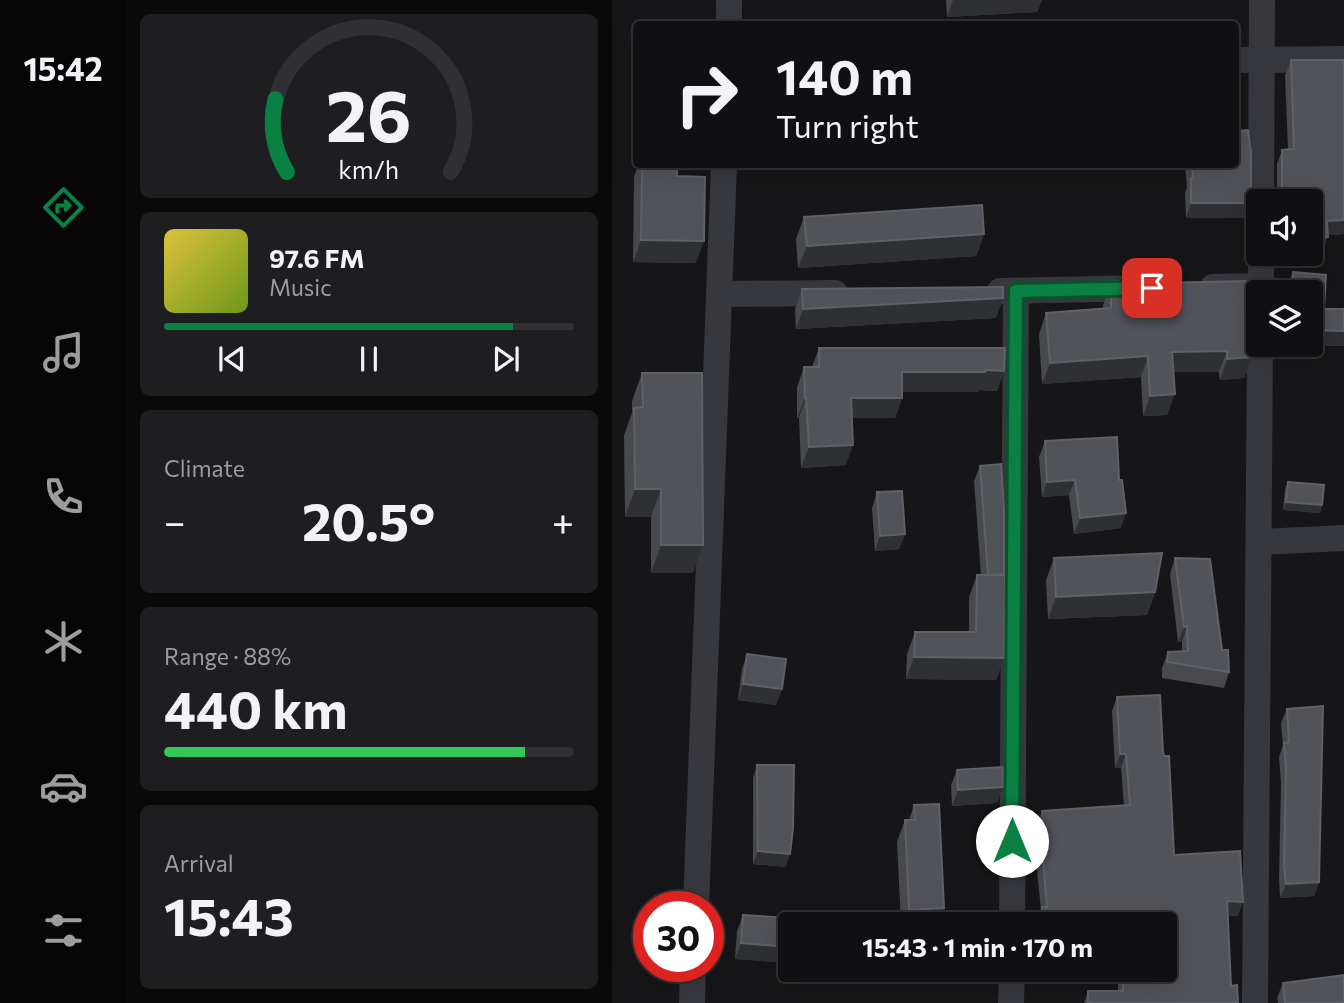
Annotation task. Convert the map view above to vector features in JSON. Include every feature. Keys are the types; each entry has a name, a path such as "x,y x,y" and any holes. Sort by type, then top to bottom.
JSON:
{"street":[{"path":"729,0 729,21"},
{"path":"1260,189 1248,60 1262,0"},
{"path":"1248,60 1344,59"},
{"path":"697,891 724,168"},
{"path":"1192,287 1246,289"},
{"path":"975,291 1165,288"},
{"path":"1012,912 1016,291"},
{"path":"719,294 854,293"},
{"path":"1255,1003 1260,357"},
{"path":"1260,542 1344,538"},
{"path":"692,1003 693,982"},
{"path":"1012,982 1012,1003"}],"building":[{"path":"1291,60 1344,60 1344,220 1327,221 1328,237 1323,237 1323,189 1281,189 1282,150 1294,149"},
{"path":"1248,130 1251,189 1246,189 1246,203 1191,203 1192,168 1239,168 1239,131"},
{"path":"642,168 677,168 677,176 705,177 704,241 641,240"},
{"path":"982,205 984,234 807,246 804,217"},
{"path":"1293,272 1326,275 1324,309 1344,309 1344,331 1323,330 1323,280 1293,280"},
{"path":"1246,281 1246,357 1252,357 1227,359 1227,351 1172,352 1175,394 1150,396 1148,356 1050,363 1046,313 1111,308 1111,284"},
{"path":"1003,287 1003,298 803,309 802,289"},
{"path":"819,348 1005,348 1004,371 902,372 902,398 851,398 853,445 809,447 804,367 819,367"},
{"path":"642,373 702,373 703,545 661,545 661,489 635,489 634,408 643,407"},
{"path":"1117,437 1119,480 1122,480 1126,513 1080,518 1075,480 1047,482 1045,441"},
{"path":"1001,464 1004,574 988,575 980,466"},
{"path":"1288,482 1324,485 1322,505 1286,502"},
{"path":"902,491 905,534 880,536 877,492"},
{"path":"1162,553 1155,592 1056,597 1054,558"},
{"path":"1175,558 1210,559 1222,650 1228,650 1229,672 1167,662 1168,652 1188,651 1187,626 1184,627"},
{"path":"977,575 1005,575 1004,658 914,657 915,632 976,632"},
{"path":"747,654 786,659 782,689 743,684"},
{"path":"1160,695 1163,752 1164,756 1169,756 1174,855 1240,851 1243,902 1227,901 1231,986 1237,985 1238,1003 1088,1003 1088,991 1123,991 1123,982 1177,982 1177,912 1042,912 1042,907 1047,907 1042,811 1130,805 1126,754 1120,754 1117,697"},
{"path":"1323,706 1319,882 1286,884 1284,743 1289,742 1287,709"},
{"path":"757,765 794,765 790,854 758,851"},
{"path":"1003,767 1003,787 958,790 957,770"},
{"path":"939,804 944,908 909,910 905,820 915,820 914,805"},
{"path":"743,915 778,917 778,946 741,943"},
{"path":"1344,975 1344,1003 1285,1003 1283,983"}],"route":[{"path":"1012,841 1016,291 1152,288"}]}
